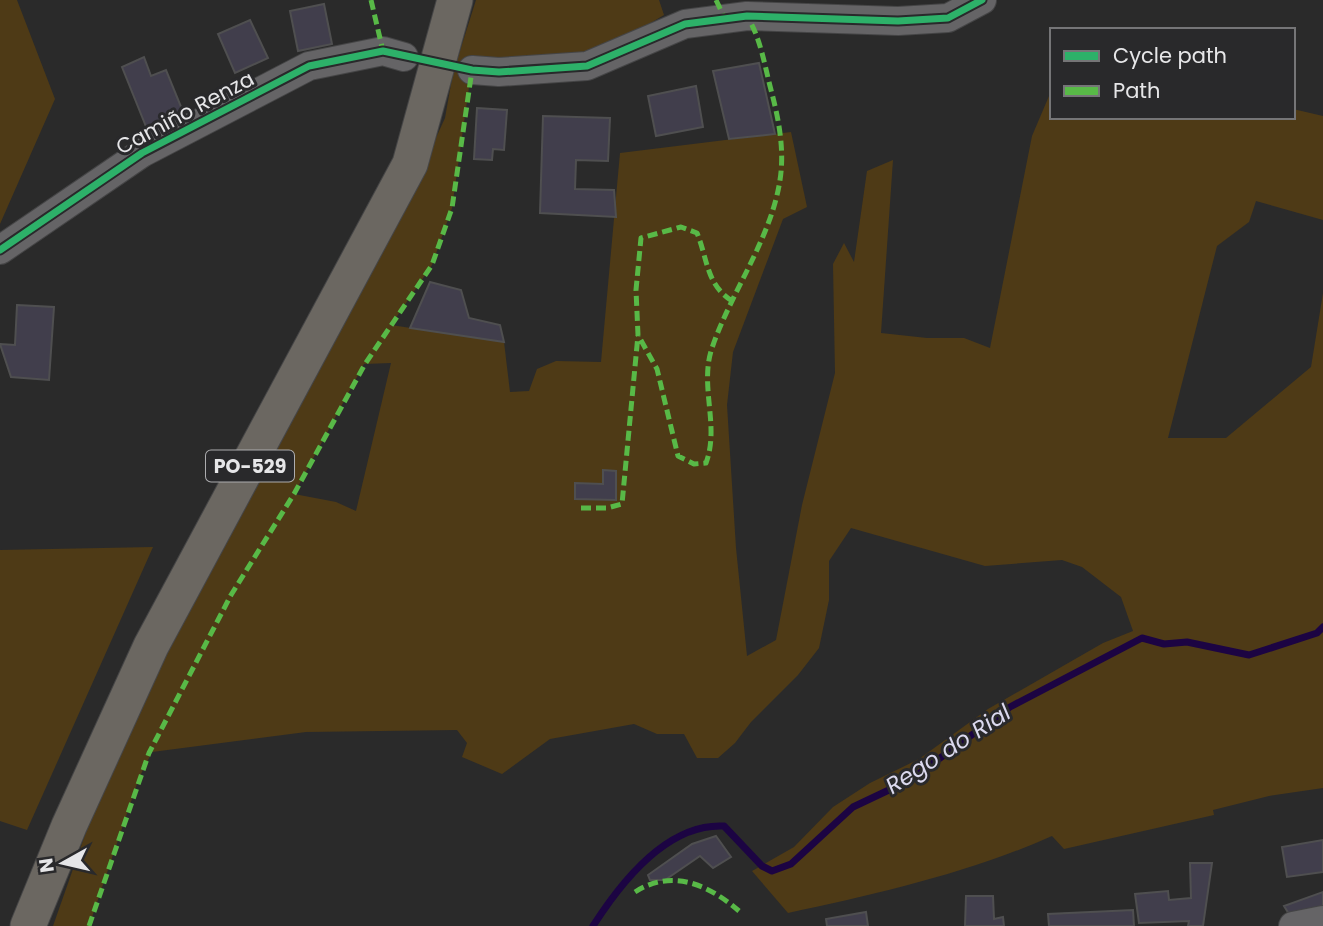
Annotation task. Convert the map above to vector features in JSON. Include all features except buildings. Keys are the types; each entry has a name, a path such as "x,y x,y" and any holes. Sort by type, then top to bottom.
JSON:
{"main road":[{"name":"PO-529","path":"28,926 69,826 151,646 410,164 454,0"}],"street":[{"path":"916,0 932,4 978,2"},
{"path":"472,70 499,72 587,66 685,24 747,16 898,21 948,18 978,2"},
{"name":"Camiño Renza","path":"0,250 142,153 309,66 383,51 404,57"},
{"path":"1293,926 1323,920"}],"shaded area":[{"path":"0,0 17,0 55,99 0,224"},
{"path":"476,0 659,0 664,15 590,59 471,73 452,208 432,265 391,325 504,342 510,392 529,391 537,369 556,361 601,362 620,153 791,132 807,207 783,219 733,352 727,405 736,548 747,656 776,640 802,505 835,373 833,264 844,243 854,262 867,171 893,160 881,333 927,338 964,338 990,348 1032,136 1050,94 1050,119 1295,119 1295,109 1323,116 1323,220 1256,201 1249,222 1217,246 1168,438 1226,438 1311,367 1323,293 1323,788 1269,796 1213,810 1214,815 1064,849 1052,836 955,872 788,913 752,871 794,847 833,807 870,783 919,759 988,709 1103,643 1133,631 1121,597 1082,567 1062,560 985,566 851,528 829,561 829,600 819,648 798,675 718,758 697,758 684,734 657,734 634,724 550,739 502,774 462,757 467,743 457,730 306,732 152,752 139,778 89,926 53,926 105,778 151,678 408,199 445,118 453,73","holes":["391,363 356,511 336,502 294,494 364,364"]},
{"path":"153,547 27,830 0,821 0,550"}],"waterway":[{"name":"Rego do Rial","path":"593,926 632,874 648,858 683,834 724,826 762,866 772,871 791,864 853,807 910,780 1010,707 1142,638 1164,644 1187,642 1249,655 1317,633 1323,627"}],"marked path":[{"path":"371,0 383,51"},
{"path":"716,0 725,19"},
{"path":"732,301 712,279 697,233 681,227 641,238 636,290 638,335 657,369 678,456 694,464 706,463 710,449 708,377 712,348 760,244 780,180 782,156 778,120 761,50 747,16"},
{"path":"89,926 149,753 231,595 294,494 365,364 432,265 452,208 472,70"},
{"path":"581,508 607,508 622,504 638,335"},
{"path":"635,892 663,881 690,883 703,887 739,911"}],"cycle path":[{"path":"0,250 142,153 309,66 383,51 472,70 499,72 587,66 685,24 747,16 898,21 948,18 982,0"}]}
